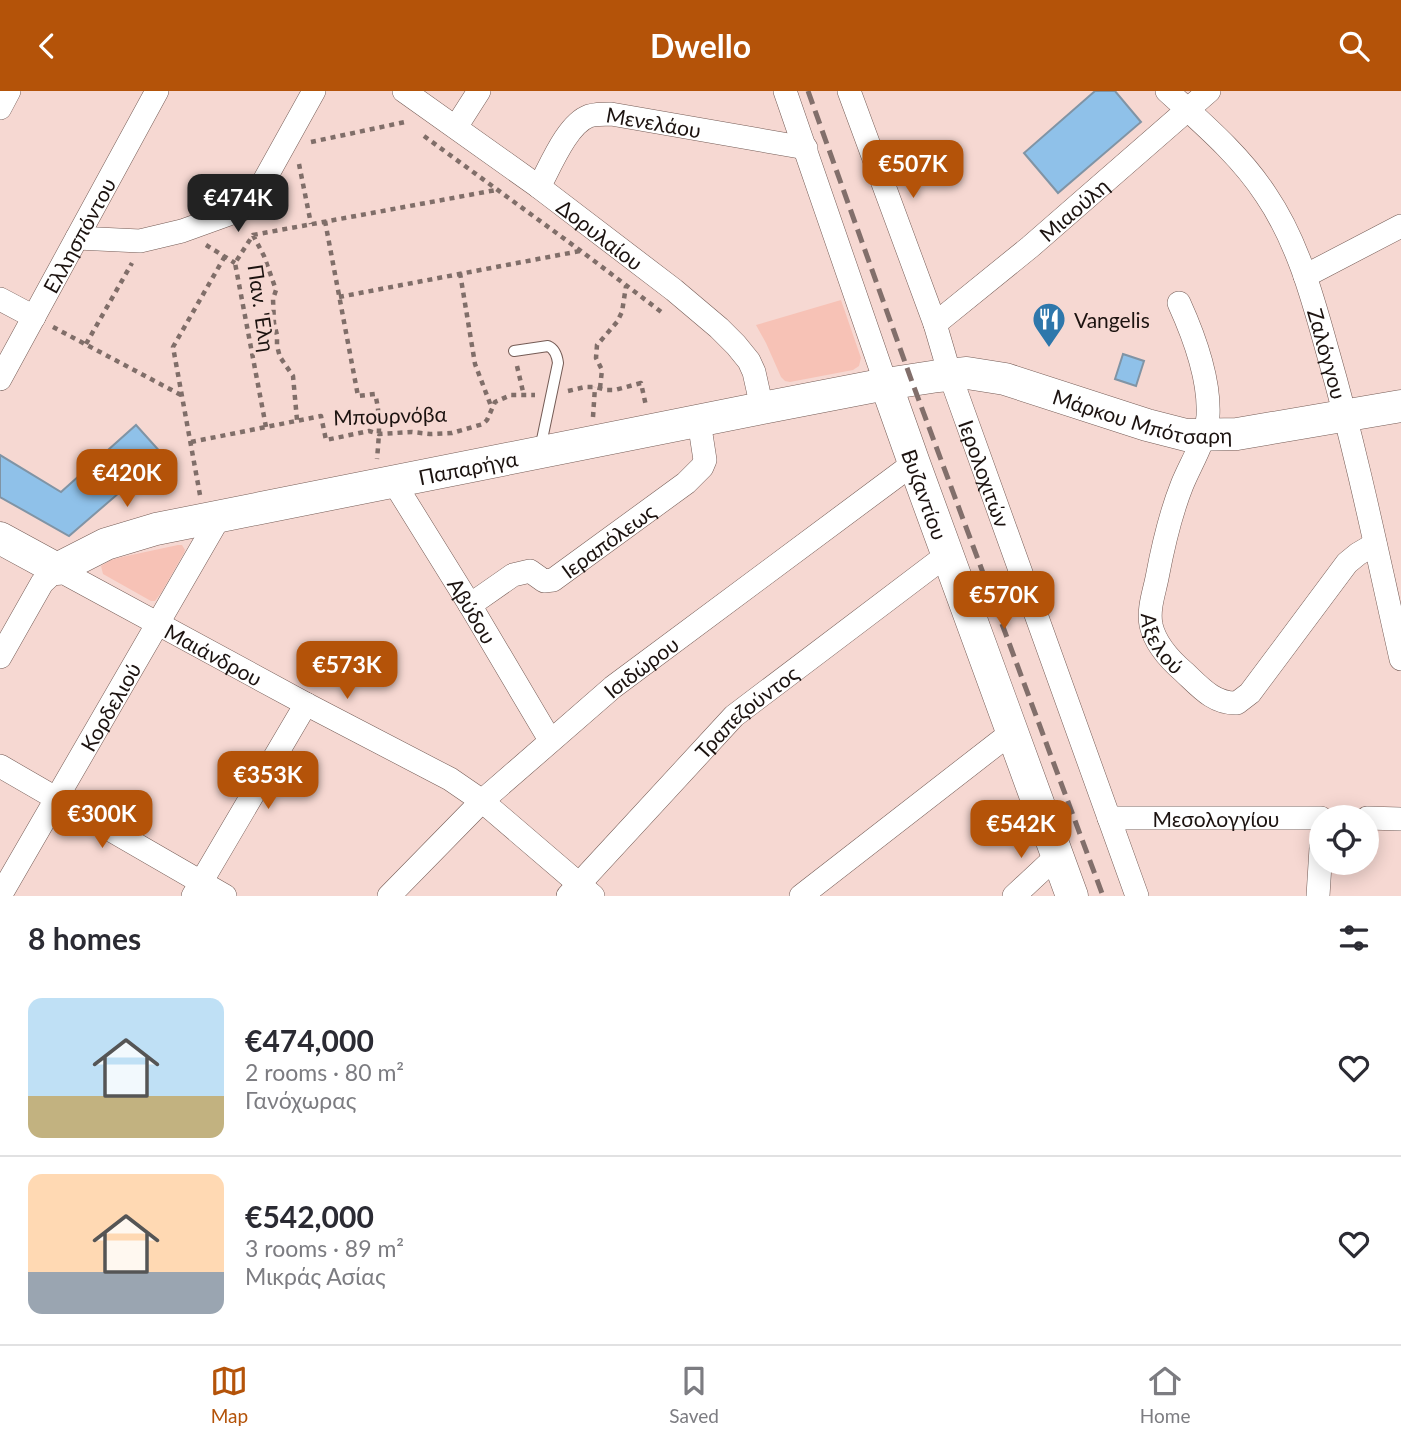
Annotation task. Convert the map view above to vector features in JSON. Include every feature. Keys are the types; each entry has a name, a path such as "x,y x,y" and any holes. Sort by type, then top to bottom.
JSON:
{"street":[{"path":"0,108 9,91"},
{"name":"Ελλησπόντου","path":"0,379 157,91"},
{"path":"77,238 132,241 182,231 243,209 259,190 314,91"},
{"name":"Δορυλαίου","path":"404,91 539,187 674,290 719,328 749,361 762,408"},
{"path":"456,127 479,91"},
{"name":"Βυζαντίου","path":"785,91 914,463 1072,896"},
{"name":"Ιερολοχιτών","path":"849,91 935,324 950,375 1137,896"},
{"name":"Ζαλόγγου","path":"1167,91 1241,162 1267,196 1305,276 1346,416 1401,655"},
{"name":"Μιαούλη","path":"935,324 1030,247 1209,91"},
{"name":"Μενελάου","path":"539,187 567,137 578,123 591,115 611,114 806,148"},
{"path":"1305,276 1401,226"},
{"path":"0,299 34,317"},
{"name":"Αξελού","path":"1180,303 1191,329 1204,378 1208,415 1204,436 1172,514 1152,600 1150,620 1154,633 1168,656 1210,695 1229,703 1245,699 1347,563 1375,544"},
{"name":"Μάρκου Μπότσαρη","path":"886,384 967,373 998,377 1163,430 1204,436 1237,434 1401,406"},
{"name":"Παπαρήγα","path":"57,569 106,544 156,529 210,506 385,472 540,452 886,384"},
{"name":"Ιεραπόλεως","path":"470,605 518,573 530,572 544,581 553,580 686,483 702,467 705,460 699,421"},
{"name":"Ισιδώρου","path":"389,896 482,800 612,687 914,463"},
{"name":"Αβύδου","path":"385,472 470,605 550,740"},
{"name":"Κορδελιού","path":"1,896 158,624 210,506"},
{"name":"Μαιάνδρου","path":"0,538 450,779 482,800 581,892"},
{"name":"Τραπεζούντος","path":"581,892 734,716 948,554"},
{"path":"0,657 42,583 57,569"},
{"path":"197,889 306,704"},
{"path":"801,896 1012,732"},
{"path":"0,766 57,799 197,889 225,896"},
{"name":"Μεσολογγίου","path":"1109,818 1309,818"},
{"path":"1379,818 1401,819"},
{"path":"1014,896 1058,855"},
{"path":"1318,896 1319,875"}],"lane":[{"path":"514,351 548,345 556,353 558,363 540,452"}],"path":[{"path":"305,143 405,122 667,316"},
{"path":"298,155 310,224"},
{"name":"Παν. 'Ελη","path":"266,427 235,263 253,235 497,190"},
{"path":"325,221 358,396 375,394 385,472"},
{"path":"253,235 264,255 275,290 274,323 277,346 280,357 293,376 297,420"},
{"path":"86,344 135,259 132,241"},
{"path":"338,297 581,251"},
{"path":"210,506 191,442 173,347 225,256"},
{"path":"460,273 475,365 492,407"},
{"path":"594,423 593,408 602,370 596,358 597,345 622,312 626,286"},
{"path":"34,317 182,395"},
{"path":"514,351 524,396"},
{"name":"Μπουρνόβα","path":"191,442 321,416 326,440 369,431 379,434 452,433 483,424 495,403 511,395 559,393 585,387 615,390 641,383 647,413"}],"shaded area":[{"path":"841,300 861,358 859,366 853,370 785,381 756,325"},
{"path":"182,545 184,553 155,601 103,574 101,566 111,560"}],"building":[{"path":"1095,91 1115,91 1141,122 1058,193 1024,153"},
{"path":"1123,354 1144,361 1136,386 1115,379"},
{"path":"136,425 163,455 69,536 0,497 0,455 61,492"}],"railway":[{"path":"808,91 911,379 1103,896"}],"place":[{"name":"Vangelis","path":"1049,349"}]}
